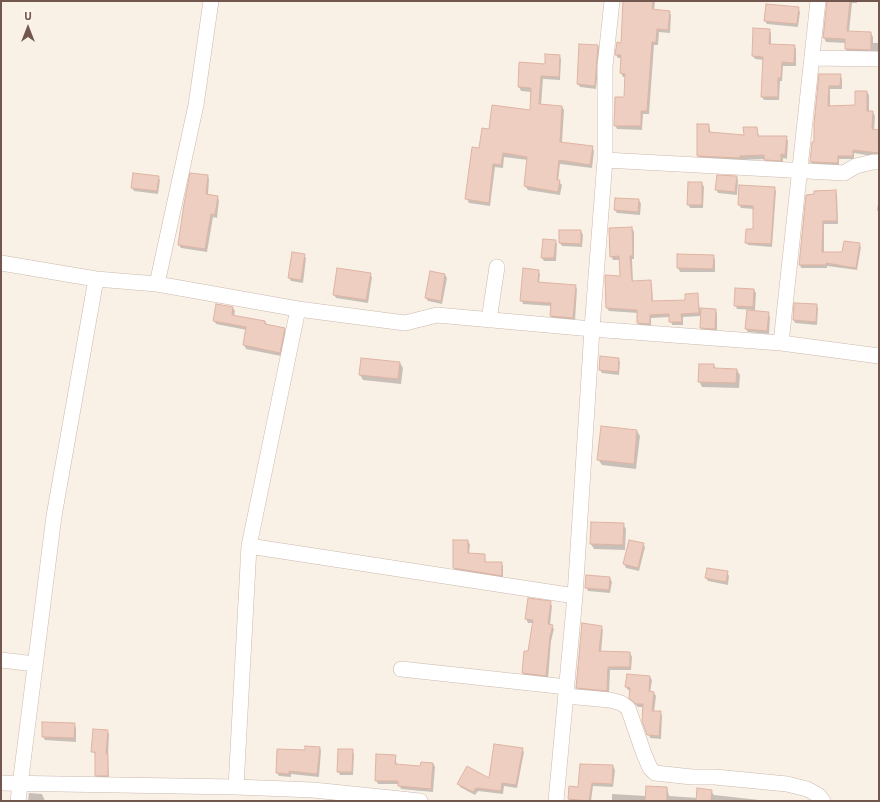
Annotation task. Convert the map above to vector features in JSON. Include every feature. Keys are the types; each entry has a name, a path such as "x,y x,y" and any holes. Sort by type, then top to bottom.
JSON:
{"street":[{"path":"157,284 196,105 211,1"},
{"path":"556,801 575,596 604,160 604,66 612,1"},
{"path":"781,343 818,1"},
{"path":"812,58 879,59"},
{"path":"604,160 844,173 856,166 879,162"},
{"path":"1,263 96,279 157,284 298,309 405,323 416,321 431,315 781,343 879,356"},
{"path":"489,320 497,267"},
{"path":"18,801 54,516 96,279"},
{"path":"236,787 249,546 298,309"},
{"path":"249,546 575,596"},
{"path":"1,660 35,664"},
{"path":"400,669 566,692 621,703 628,708 644,754 650,768 655,773 787,784 807,789 818,795 823,801"},
{"path":"1,782 19,784 236,787 293,795 420,801"}],"building":[{"path":"623,1 653,1 652,9 670,11 668,30 657,29 656,42 652,42 647,111 641,111 641,126 614,126 615,97 624,97 625,74 620,73 621,55 615,55 617,42 621,43"},
{"path":"827,1 850,1 847,31 871,32 871,50 845,49 845,39 823,38"},
{"path":"766,4 799,7 797,24 764,21"},
{"path":"753,28 770,29 769,44 795,45 794,63 782,62 781,78 778,78 778,97 761,97 763,57 752,56"},
{"path":"579,44 598,45 595,86 577,84"},
{"path":"545,54 560,55 559,77 541,76 539,104 562,106 560,142 593,146 590,165 559,160 557,180 560,180 558,192 524,186 527,157 503,153 501,165 493,164 489,203 465,199 472,147 479,148 482,128 489,129 492,105 530,110 531,88 518,87 519,62 545,64"},
{"path":"819,74 841,74 840,86 829,86 828,106 855,105 855,91 867,91 867,111 873,111 872,129 879,130 879,153 853,150 853,156 838,156 838,163 810,162 812,142 814,142 814,124"},
{"path":"697,124 709,124 709,132 744,135 743,127 757,127 758,136 787,136 785,155 781,154 781,161 764,160 764,155 740,156 740,158 697,156"},
{"path":"133,173 159,176 157,191 131,188"},
{"path":"190,173 208,175 206,194 218,196 215,215 211,214 205,249 178,245"},
{"path":"717,175 737,176 735,192 715,190"},
{"path":"688,182 702,182 702,205 687,205"},
{"path":"739,185 775,187 771,244 745,243 746,229 753,229 753,206 738,205"},
{"path":"836,190 837,221 823,221 822,252 842,252 844,241 860,243 856,268 826,263 826,265 799,265 806,195 814,194 814,191"},
{"path":"615,198 639,199 638,212 614,210"},
{"path":"632,227 633,256 630,256 632,281 651,280 652,301 685,300 685,294 698,293 699,313 681,314 682,322 669,322 669,314 650,315 650,324 637,323 637,310 606,308 605,275 620,276 619,256 610,257 609,228"},
{"path":"559,230 581,230 581,244 559,243"},
{"path":"543,239 556,240 554,258 541,258"},
{"path":"292,252 305,254 301,280 288,278"},
{"path":"677,254 714,255 713,269 677,268"},
{"path":"337,268 371,273 366,300 333,295"},
{"path":"523,268 539,270 538,282 576,285 573,318 550,316 551,303 520,301"},
{"path":"430,271 445,274 441,301 425,298"},
{"path":"735,288 754,289 753,307 734,306"},
{"path":"794,303 817,304 816,322 793,320"},
{"path":"216,304 233,307 232,315 265,321 265,324 285,328 280,353 243,345 246,327 213,321"},
{"path":"701,308 716,309 715,329 700,328"},
{"path":"747,310 769,312 767,331 745,329"},
{"path":"600,356 619,358 618,372 599,370"},
{"path":"361,358 400,362 398,379 359,375"},
{"path":"699,364 714,364 714,368 737,369 736,383 698,382"},
{"path":"601,426 637,430 634,464 597,460"},
{"path":"591,522 624,523 623,545 590,544"},
{"path":"453,540 468,540 468,553 485,554 485,562 502,562 502,576 453,568"},
{"path":"629,540 644,543 638,568 623,564"},
{"path":"707,568 728,571 726,582 705,578"},
{"path":"586,575 610,577 609,590 585,588"},
{"path":"528,598 551,601 548,624 553,625 550,637 546,676 522,673 524,651 528,651 533,620 525,619"},
{"path":"582,623 602,626 599,651 630,652 630,667 608,667 607,691 576,688"},
{"path":"627,674 650,676 649,691 654,692 652,711 661,711 659,736 647,735 642,721 643,704 636,704 629,698 630,688 625,687"},
{"path":"42,722 75,723 74,738 42,737"},
{"path":"93,729 108,730 106,754 108,754 108,776 95,776 95,752 91,752"},
{"path":"494,744 523,748 516,785 502,783 501,791 476,788 473,792 457,784 467,766 489,778"},
{"path":"305,746 320,747 317,774 289,771 289,774 276,773 277,749 305,750"},
{"path":"338,749 353,749 352,772 337,772"},
{"path":"376,754 396,755 395,764 420,766 421,762 433,763 431,789 398,786 398,781 375,781"},
{"path":"580,764 613,765 612,784 592,783 589,801 568,799 569,786 578,787"},
{"path":"646,786 667,787 667,801 645,801"},
{"path":"697,788 712,790 711,801 696,801"}]}
